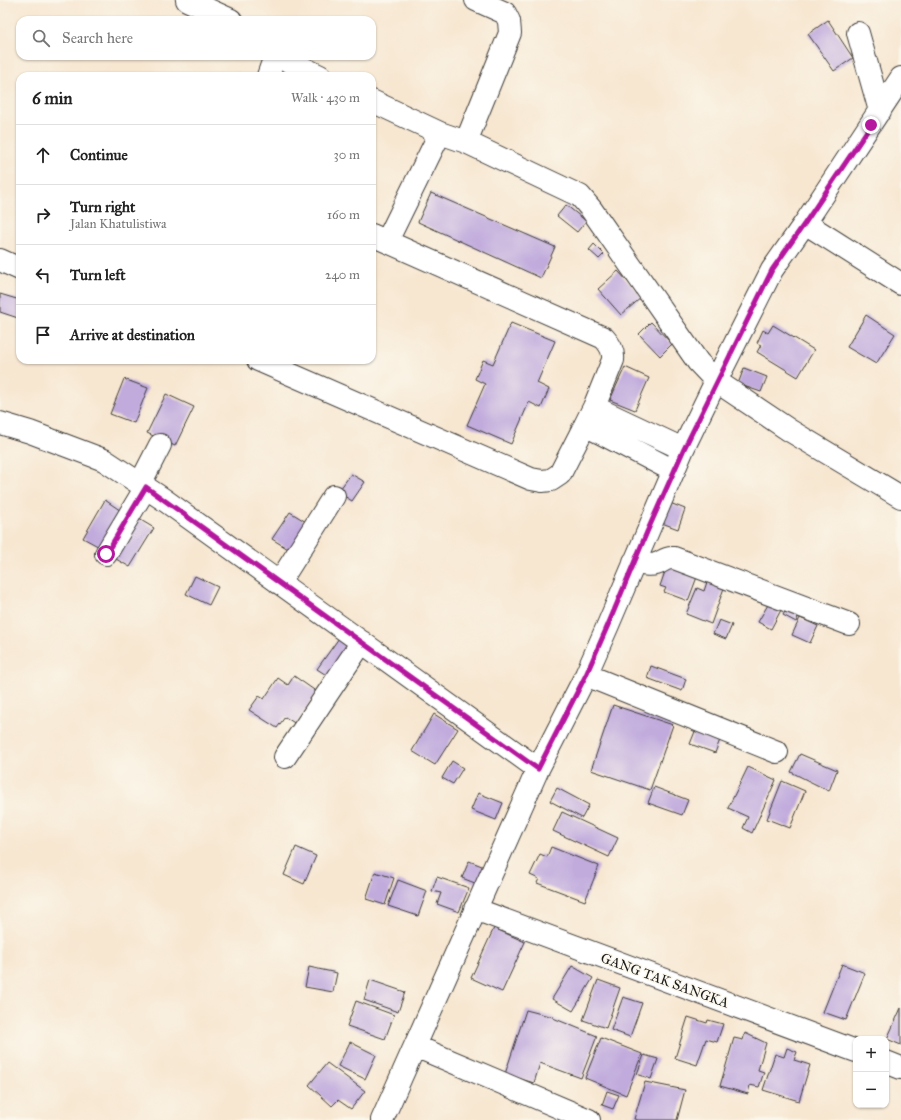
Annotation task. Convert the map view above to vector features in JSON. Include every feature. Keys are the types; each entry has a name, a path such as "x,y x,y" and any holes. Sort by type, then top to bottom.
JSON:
{"street":[{"path":"187,0 221,16"},
{"path":"466,142 510,33 509,22 505,13 476,0"},
{"path":"858,33 880,111"},
{"path":"269,72 274,60"},
{"path":"286,60 312,72"},
{"path":"382,1120 538,769 586,675 674,471 716,381 772,270 901,78"},
{"path":"376,103 440,133 466,142 580,196 591,209 698,362 716,381 789,430 901,497"},
{"path":"267,364 524,476 542,481 551,480 560,474 590,416 614,355 610,344 604,338 380,238 440,133"},
{"path":"805,223 901,284"},
{"path":"0,260 16,267"},
{"path":"590,416 684,449"},
{"path":"590,416 674,471"},
{"path":"0,423 30,432 104,460 279,582 538,769"},
{"path":"106,554 143,486 160,445"},
{"path":"279,582 334,496"},
{"path":"634,562 648,566 658,564 668,557 674,558 849,624"},
{"path":"285,757 362,642"},
{"path":"586,675 777,752"},
{"name":"GANG TAK SANGKA","path":"475,910 853,1050"},
{"path":"416,1046 589,1120"},
{"path":"889,1063 901,1068"}],"building":[{"path":"828,20 853,58 834,71 808,34"},
{"path":"431,193 555,247 541,278 418,222"},
{"path":"566,205 586,221 577,232 557,216"},
{"path":"594,244 604,254 599,259 589,250"},
{"path":"618,271 642,297 621,315 598,289"},
{"path":"0,294 16,299 16,317 0,312"},
{"path":"866,315 895,334 876,364 847,347"},
{"path":"651,322 672,344 660,356 639,334"},
{"path":"511,323 555,341 537,383 549,389 541,408 529,402 511,444 467,425 485,384 475,379 483,360 493,364"},
{"path":"773,325 814,350 798,377 757,352 761,345 757,343 763,330 768,333"},
{"path":"625,367 649,378 635,410 610,400"},
{"path":"744,368 767,377 761,392 738,384"},
{"path":"124,379 148,388 134,423 110,414"},
{"path":"166,394 194,407 175,446 147,433"},
{"path":"351,474 365,482 352,501 338,492"},
{"path":"105,500 127,515 107,551 83,538"},
{"path":"670,503 685,509 678,529 662,523"},
{"path":"290,512 311,525 293,552 272,539"},
{"path":"134,516 154,528 130,567 109,555"},
{"path":"668,563 700,569 688,601 664,592 666,588 660,586"},
{"path":"195,576 218,587 209,605 186,594"},
{"path":"707,582 724,588 711,624 686,614 697,588 704,591"},
{"path":"769,603 781,610 771,629 758,622"},
{"path":"790,603 802,609 796,622 783,615"},
{"path":"800,618 818,626 810,643 792,635"},
{"path":"719,620 732,625 726,639 713,634"},
{"path":"339,638 353,648 331,678 317,669"},
{"path":"651,666 686,679 682,691 647,678"},
{"path":"294,676 317,692 296,724 285,717 277,728 249,710 259,696 264,699 278,678 288,685"},
{"path":"613,705 673,725 650,790 591,770"},
{"path":"434,714 458,729 435,765 412,751"},
{"path":"696,729 721,737 715,753 690,744"},
{"path":"800,754 837,770 829,791 791,772"},
{"path":"452,761 463,768 453,784 442,778"},
{"path":"748,767 776,780 752,833 743,828 748,817 728,808"},
{"path":"782,781 805,791 790,828 767,819"},
{"path":"654,787 688,800 682,815 648,803"},
{"path":"557,788 589,805 582,818 550,801"},
{"path":"478,793 503,803 496,820 471,810"},
{"path":"562,812 618,838 609,857 553,831"},
{"path":"296,847 316,856 304,884 284,875"},
{"path":"551,847 599,866 585,901 537,883 539,879 530,875 540,854 547,857"},
{"path":"469,861 487,868 480,885 462,878"},
{"path":"375,872 394,878 385,905 366,899"},
{"path":"437,877 469,888 459,912 437,904 441,893 432,891"},
{"path":"398,880 427,891 418,916 388,906"},
{"path":"494,928 525,942 502,992 471,978"},
{"path":"842,964 865,973 846,1020 823,1012"},
{"path":"572,966 593,978 573,1011 552,999"},
{"path":"309,967 337,973 333,992 305,987"},
{"path":"370,980 405,992 398,1012 364,1000"},
{"path":"598,980 620,988 606,1028 583,1020"},
{"path":"623,997 642,1003 630,1037 611,1030"},
{"path":"356,1001 394,1015 385,1039 347,1026"},
{"path":"901,1008 901,1045 889,1040 888,1036"},
{"path":"526,1010 553,1017 597,1036 581,1078 540,1063 534,1083 505,1074"},
{"path":"688,1017 707,1023 708,1020 723,1024 717,1042 706,1039 697,1065 675,1058"},
{"path":"745,1033 766,1043 758,1070 764,1072 759,1087 750,1085 748,1094 720,1086 734,1038 743,1040"},
{"path":"601,1038 642,1054 626,1095 585,1078"},
{"path":"350,1042 376,1055 365,1079 338,1066"},
{"path":"787,1048 797,1052 794,1060 810,1065 799,1101 763,1090 775,1054 784,1057"},
{"path":"644,1055 658,1059 651,1079 637,1074"},
{"path":"327,1063 365,1091 351,1109 338,1100 332,1106 309,1085"},
{"path":"645,1082 685,1090 677,1120 634,1119"},
{"path":"607,1091 619,1095 613,1109 602,1105"}],"route":[{"path":"106,554 146,487 538,769 586,675 684,449 716,381 772,270 871,125"}]}
